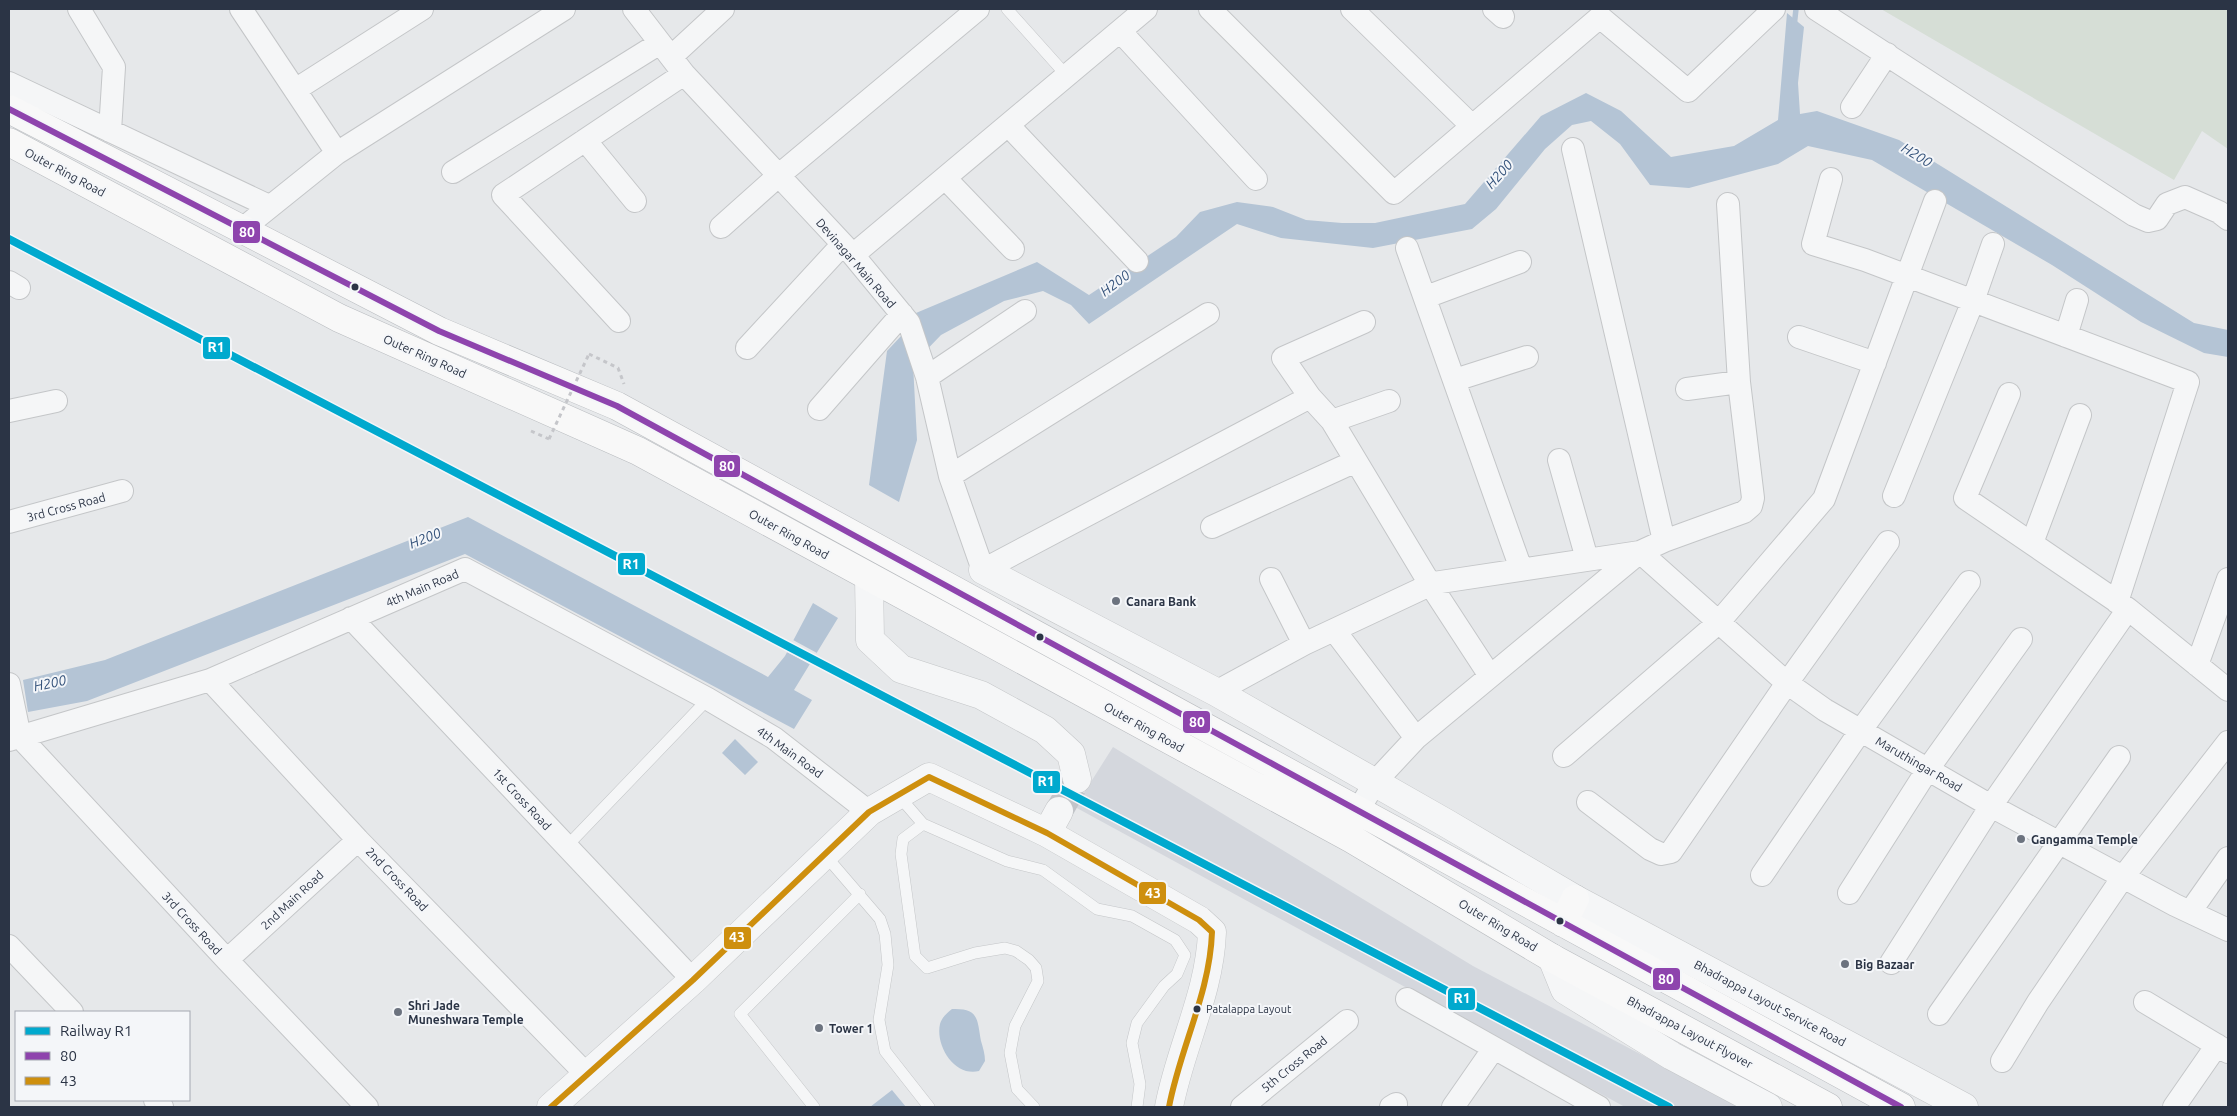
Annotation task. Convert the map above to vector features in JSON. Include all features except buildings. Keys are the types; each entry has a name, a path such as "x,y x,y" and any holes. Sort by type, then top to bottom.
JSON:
{"highway":[{"path":"9,109 439,331 617,406 1901,1107"},
{"name":"Outer Ring Road","path":"9,142 339,318 638,452 1352,839 1552,958"},
{"path":"1562,923 1576,899"},
{"name":"Bhadrappa Layout Flyover","path":"1552,958 1828,1107"}],"street":[{"path":"78,9 114,67 110,131"},
{"path":"241,9 337,153"},
{"path":"295,90 422,9"},
{"path":"241,230 337,153 564,9"},
{"name":"Devinagar Main Road","path":"634,9 672,58 847,250 905,319 925,370 950,476 983,570"},
{"path":"619,321 504,195 585,140 723,9"},
{"path":"721,228 778,176 978,9"},
{"path":"747,348 847,250 945,178 1146,9"},
{"path":"1210,9 1394,193 1600,17 1688,91 1774,9"},
{"path":"1352,9 1471,126"},
{"path":"1816,9 2134,215 2148,221 2157,219 2168,204 2185,197 2219,212 2228,219"},
{"path":"1120,31 1256,179"},
{"path":"1852,107 1887,54"},
{"path":"453,172 672,58"},
{"path":"9,83 269,206"},
{"path":"1008,125 1137,261"},
{"path":"585,140 635,201"},
{"path":"1573,149 1664,541"},
{"path":"945,178 1013,249"},
{"path":"1831,179 1813,244 1865,260 2188,382 2123,606 1991,806 1891,963"},
{"path":"1564,756 1718,623 1824,499 1935,201"},
{"path":"1358,811 1375,782 1416,738 1640,552 1664,541 1744,512 1751,506 1753,498 1739,382 1728,204"},
{"path":"1894,496 1974,301 1993,244"},
{"path":"1407,248 1426,297 1521,569"},
{"path":"1426,297 1520,262"},
{"path":"2066,336 2077,300"},
{"path":"925,370 1025,311"},
{"path":"950,476 1208,314"},
{"path":"819,409 905,319"},
{"path":"1364,322 1283,358 1310,397 1332,421 1430,584 1490,676"},
{"path":"1799,338 1875,363"},
{"path":"1455,380 1527,357"},
{"path":"1687,390 1739,382"},
{"path":"2010,394 1965,498 2123,606 2228,690"},
{"path":"983,570 1310,397"},
{"path":"9,411 56,401"},
{"path":"1332,421 1389,401"},
{"path":"2032,543 2080,415"},
{"path":"1559,460 1587,559"},
{"path":"1212,527 1356,461"},
{"name":"3rd Cross Road","path":"9,522 122,492"},
{"path":"1588,802 1650,849 1661,854 1671,852 1787,683 1888,542"},
{"path":"1216,692 1304,644 1430,584 1640,552"},
{"name":"Maruthingar Road","path":"1640,552 1787,683 1825,710 1991,806 2123,877 2228,930"},
{"name":"4th Main Road","path":"15,738 210,680 465,569 708,699 774,738 869,812"},
{"name":"Bhadrappa Layout Service Road","path":"983,570 1216,692 1576,899 1964,1107"},
{"path":"868,577 870,640 901,669 981,695 1044,730 1070,754 1077,780"},
{"path":"1271,579 1304,644"},
{"path":"2197,665 2228,579"},
{"path":"1762,876 1861,730 1969,582"},
{"name":"1st Cross Road","path":"352,618 693,980"},
{"path":"1334,630 1416,738"},
{"path":"1849,892 1928,769 2021,638"},
{"name":"2nd Cross Road","path":"210,680 358,840 587,1075"},
{"path":"9,684 15,714 15,738"},
{"name":"3rd Cross Road","path":"15,738 367,1107"},
{"path":"2002,1061 2038,1002 2123,877 2228,742"},
{"path":"1939,1014 2119,757"},
{"path":"551,1107 693,980 869,812 930,777 1053,822 1200,920 1212,932 1212,949 1199,1010 1178,1066 1169,1107"},
{"name":"2nd Main Road","path":"227,960 358,840"},
{"path":"2190,912 2228,858"},
{"path":"9,946 71,1011"},
{"path":"1552,958 1565,990 1672,1056 1768,1107"},
{"path":"1407,999 1599,1107"},
{"path":"2145,1002 2222,1048 2174,1107"},
{"name":"5th Cross Road","path":"1242,1107 1347,1021"},
{"path":"1453,1107 1494,1048"}],"lane":[{"path":"1007,9 1067,76"},
{"path":"567,846 708,699"},
{"path":"898,795 923,824 1007,862 1043,870 1097,909 1132,916 1175,940 1185,955 1178,974 1164,986 1146,1008 1137,1023 1132,1043 1140,1084 1137,1107"},
{"path":"923,824 904,839 901,854 915,956 927,968 975,954 1005,948 1016,951 1029,960 1036,968 1038,981 1015,1026 1010,1053 1017,1089 1034,1107"},
{"path":"825,855 880,919 888,949 886,980 879,1020 882,1041 886,1051 929,1107"},
{"path":"814,1107 740,1014 860,894"}],"path":[{"path":"549,440 589,354 618,368 627,392"}],"shaded area":[{"path":"1881,9 2228,9 2228,149 2202,131 2174,180"},
{"path":"1113,747 1473,966 1741,1107 1625,1107 1075,807"}],"water":[{"name":"H200","path":"1787,13 1804,27 1798,83 1800,114 1817,111 1899,140 2194,323 2228,330 2228,357 2204,353 2141,322 2052,265 1872,160 1808,146 1778,164 1689,188 1650,185 1620,144 1591,121 1572,125 1545,149 1496,209 1472,229 1373,248 1281,238 1237,224 1089,324 1071,305 1043,291 1004,301 941,335 913,364 917,440 899,502 869,485 887,351 902,335 916,313 1037,262 1089,295 1176,237 1200,212 1237,202 1273,207 1306,220 1342,223 1375,223 1465,204 1541,116 1586,93 1621,111 1671,157 1734,146 1778,120"},
{"name":"H200","path":"468,517 768,677 785,656 813,603 838,618 794,690 812,700 794,729 465,554 87,701 28,712 23,680 105,660"},
{"path":"735,739 758,762 745,775 722,753"},
{"path":"952,1009 967,1010 975,1016 985,1058 979,1071 970,1072 955,1065 944,1050 939,1033 940,1024 943,1017"},
{"path":"892,1090 906,1107 870,1107"}],"pier":[{"path":"793,640 817,653 811,665 787,652"}],"waterway":[{"path":"1794,27 1796,9"}],"tunnel":[{"path":"1059,811 1077,779"}],"rail line":[{"name":"R1","path":"9,239 1669,1107"}],"transit line":[{"name":"80","path":"9,109 439,331 617,406 1901,1107"},
{"name":"43","path":"551,1107 693,980 869,812 929,777 1047,833 1199,920 1212,932 1206,977 1169,1107"}],"place":[{"name":"Canara Bank","path":"1116,601"},
{"name":"Gangamma Temple","path":"2021,839"},
{"name":"Big Bazaar","path":"1845,964"},
{"name":"Patalappa Layout","path":"1197,1009"},
{"name":"Shri Jade Muneshwara Temple","path":"398,1012"},
{"name":"Tower 1","path":"819,1028"}]}
